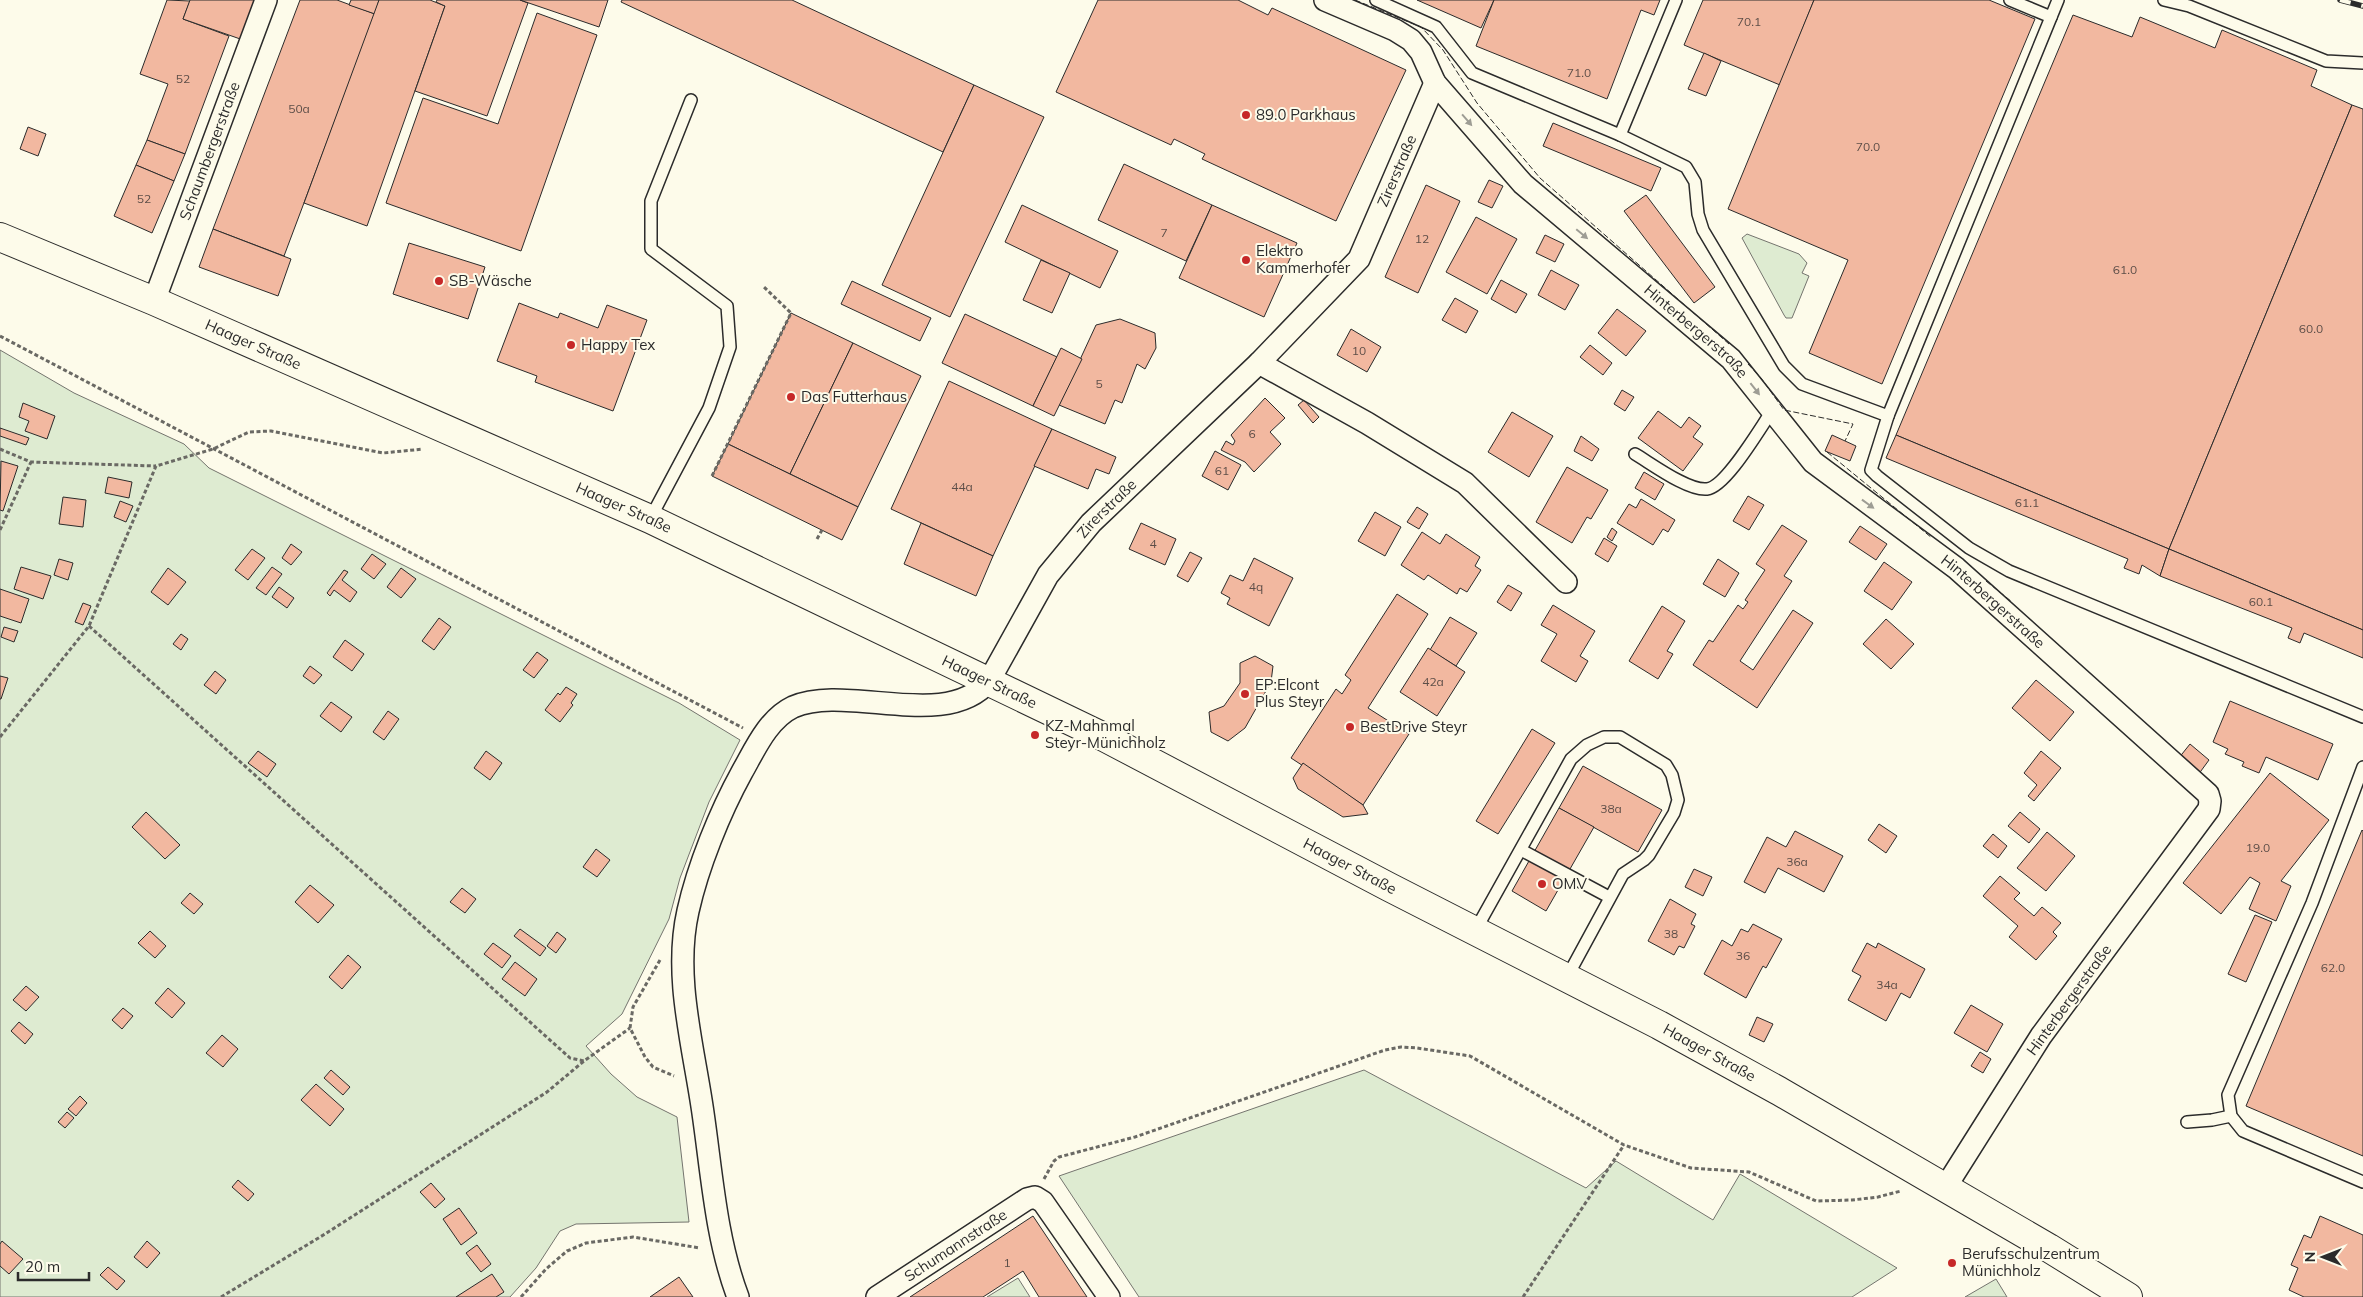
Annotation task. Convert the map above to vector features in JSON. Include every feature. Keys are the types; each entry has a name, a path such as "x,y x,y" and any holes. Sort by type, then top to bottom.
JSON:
{"main road":[{"name":"Haager Straße","path":"0,237 154,301 650,519 1104,737 1474,932 1659,1024 1738,1068 2128,1297"}],"street":[{"name":"Schaumbergerstraße","path":"154,301 266,0"},
{"path":"1325,0 1395,30 1412,40 1435,83"},
{"name":"Zirerstraße","path":"989,681 1048,575 1091,523 1259,363 1359,259 1435,83"},
{"name":"Hinterbergerstraße","path":"1435,83 1523,184 1731,359 1813,462 1956,568 2208,794 2210,801 2209,809 1935,1183"},
{"path":"1259,363 1367,423 1465,483 1566,582"},
{"path":"738,1297 723,1249 686,1004 683,957 687,912 717,825 734,786 762,737 777,719 792,708 821,701 916,705 948,702 970,696 982,689 989,681"},
{"path":"1035,1197 1043,1202 1108,1297"},
{"name":"Schumannstraße","path":"877,1297 1028,1199 1035,1197"}],"lane":[{"path":"1376,0 1436,27 1472,73 1620,135 1681,164 1690,171 1695,182 1698,214 1703,230 1784,366 1802,384 1888,416"},
{"path":"1620,135 1676,0"},
{"path":"2010,0 2051,17"},
{"path":"2058,0 1888,416 1871,465 1872,472 1986,559 2363,717"},
{"path":"2164,0 2188,6 2326,60 2363,63"},
{"path":"650,519 709,408 730,347 727,306 651,249 651,201 691,100"},
{"path":"1635,454 1694,488 1707,490 1720,484 1730,472 1772,411"},
{"path":"1474,932 1571,759 1587,745 1604,737 1620,737 1666,765 1672,775 1678,800 1674,813 1649,855 1623,874 1566,979"},
{"path":"2363,767 2312,903 2228,1095 2231,1116 2243,1131 2363,1182"},
{"path":"1521,850 1609,897"},
{"path":"2187,1122 2231,1116"}],"path":[{"path":"712,476 791,313 764,287"},
{"path":"0,336 762,737"},
{"path":"0,450 31,462 156,466 213,449 249,432 270,431 383,453 412,451 442,443 458,433"},
{"path":"0,530 31,462"},
{"path":"0,737 89,626 156,466"},
{"path":"818,539 822,530"},
{"path":"89,626 570,1058 584,1061"},
{"path":"663,955 633,1006 630,1028 645,1057 653,1067 700,1087"},
{"path":"221,1297 325,1234 547,1092 584,1061 630,1028"},
{"path":"1035,1197 1054,1161 1059,1157 1135,1137 1385,1050 1401,1047 1470,1056 1624,1145 1691,1168 1749,1172 1816,1201 1878,1197 1935,1183"},
{"path":"1523,1297 1624,1145"},
{"path":"521,1297 546,1269 567,1251 586,1243 633,1237 655,1239 695,1248 723,1249"}],"green space":[{"path":"1747,234 1799,254 1807,263 1802,273 1809,276 1792,318 1786,318 1784,315 1742,238"},
{"path":"0,350 74,393 184,444 209,468 679,703 740,740 709,802 680,878 669,919 622,1014 586,1046 611,1074 637,1097 677,1117 689,1222 576,1224 560,1231 536,1268 510,1297 0,1297"},
{"path":"1364,1070 1586,1188 1616,1161 1713,1220 1740,1174 1897,1268 1852,1297 1139,1297 1059,1176"},
{"path":"1018,1278 1030,1297 987,1297"},
{"path":"1996,1279 2007,1297 1965,1297"}],"building":[{"path":"167,0 190,1 183,19 229,36 185,154 147,140 168,84 140,74"},
{"path":"190,0 260,0 246,41 183,19"},
{"path":"300,0 337,0 375,14 284,256 213,229"},
{"path":"351,0 379,0 375,14 349,5"},
{"path":"379,0 430,0 445,6 367,226 304,203"},
{"path":"437,0 520,0 528,3 487,116 415,91 445,6 436,2"},
{"path":"520,0 608,0 599,27"},
{"path":"622,0 792,0 974,85 943,152 621,2"},
{"name":"89.0 Parkhaus","path":"1098,0 1238,0 1268,15 1272,8 1406,70 1336,221 1202,159 1205,154 1174,139 1171,145 1056,92"},
{"path":"1417,0 1494,0 1481,28"},
{"path":"1494,0 1660,0 1654,15 1641,10 1607,99 1476,46"},
{"path":"1703,0 1814,0 1780,85 1684,45"},
{"path":"1814,0 1989,0 2035,19 1882,384 1809,353 1848,260 1728,209"},
{"path":"537,13 597,35 521,251 386,203 423,98 498,124"},
{"path":"2073,15 2132,37 2140,17 2215,48 2222,30 2317,70 2311,86 2352,105 2169,549 1896,435"},
{"path":"1704,53 1721,61 1706,96 1688,89"},
{"path":"974,85 1044,117 950,317 882,285"},
{"path":"2352,105 2363,109 2363,630 2169,549"},
{"path":"1553,123 1661,168 1651,191 1543,146"},
{"path":"28,127 46,134 38,156 20,149"},
{"path":"147,140 185,154 174,181 136,165"},
{"path":"1124,164 1212,205 1186,261 1098,220"},
{"path":"136,165 174,181 152,233 114,216"},
{"path":"1489,180 1503,186 1492,208 1478,202"},
{"path":"1426,185 1460,201 1418,293 1385,277"},
{"path":"1646,195 1715,287 1694,303 1624,211"},
{"path":"1022,205 1118,251 1100,288 1005,242"},
{"path":"1212,205 1297,243 1264,317 1179,278"},
{"path":"1476,217 1517,239 1487,294 1446,272"},
{"path":"213,229 291,259 278,296 199,267"},
{"path":"1545,235 1564,244 1555,262 1536,253"},
{"name":"SB-Wäsche","path":"409,243 485,267 468,319 393,294"},
{"path":"1041,260 1070,273 1052,313 1023,300"},
{"path":"1551,270 1579,285 1565,310 1538,295"},
{"path":"1501,280 1527,294 1516,313 1491,299"},
{"path":"852,281 931,318 920,341 841,304"},
{"path":"1455,298 1478,311 1466,333 1442,320"},
{"name":"Happy Tex","path":"519,303 558,318 560,313 598,328 607,305 647,320 613,411 535,382 537,376 497,361"},
{"path":"1617,309 1646,331 1626,356 1598,333"},
{"path":"791,313 853,343 790,474 728,444"},
{"path":"965,314 1057,357 1033,406 942,363"},
{"path":"1120,319 1155,333 1156,348 1145,369 1137,364 1122,403 1115,400 1105,424 1059,405 1096,325"},
{"path":"1351,329 1381,347 1367,372 1337,355"},
{"path":"853,343 921,376 858,507 790,474"},
{"path":"1590,345 1612,363 1603,375 1580,357"},
{"path":"1061,348 1082,359 1054,416 1033,406"},
{"path":"949,381 1052,429 993,556 891,509"},
{"path":"1622,390 1634,397 1625,411 1614,404"},
{"path":"1265,398 1285,418 1270,432 1281,444 1254,472 1245,462 1221,450 1226,441 1233,445 1235,441 1231,435"},
{"path":"1304,400 1319,417 1313,423 1298,405"},
{"path":"23,403 55,416 47,439 25,431 29,421 19,417"},
{"path":"1658,411 1681,428 1689,417 1701,426 1693,437 1703,444 1683,471 1638,438"},
{"path":"1512,412 1553,436 1529,477 1488,452"},
{"path":"0,428 29,438 26,445 0,436"},
{"path":"1052,429 1116,457 1109,474 1096,469 1088,489 1034,466"},
{"path":"1832,435 1856,446 1850,461 1825,451"},
{"path":"1896,435 2169,549 2160,576 2142,565 2139,574 2124,568 2128,559 1886,458"},
{"path":"1581,436 1599,449 1592,461 1574,451"},
{"path":"728,444 858,507 842,540 712,476"},
{"path":"1215,451 1241,465 1228,490 1202,476"},
{"path":"1,461 18,466 3,511 0,510"},
{"path":"1567,467 1608,490 1591,519 1587,517 1572,543 1536,522"},
{"path":"1644,472 1664,484 1655,500 1635,488"},
{"path":"108,477 132,482 129,498 105,493"},
{"path":"1748,496 1764,505 1749,530 1733,521"},
{"path":"63,497 86,500 83,527 59,524"},
{"path":"1641,499 1675,520 1668,532 1663,529 1653,545 1617,523 1629,504 1636,508"},
{"path":"120,501 133,506 126,522 114,517"},
{"path":"1417,507 1428,514 1419,529 1407,522"},
{"path":"1375,512 1401,527 1385,556 1358,541"},
{"path":"921,523 993,556 976,596 904,564"},
{"path":"1141,523 1176,539 1165,565 1129,549"},
{"path":"1782,525 1807,541 1784,576 1792,581 1740,661 1753,670 1793,610 1813,623 1757,708 1693,665 1709,640 1713,642 1738,605 1743,609 1748,602 1745,600 1765,570 1756,564"},
{"path":"1860,526 1887,544 1876,560 1849,542"},
{"path":"1612,528 1617,532 1612,541 1607,537"},
{"path":"1422,532 1440,544 1446,534 1480,557 1475,566 1481,570 1467,592 1460,588 1457,594 1428,575 1424,580 1401,565"},
{"path":"1604,538 1617,546 1608,562 1595,554"},
{"path":"291,544 302,552 291,565 282,558"},
{"path":"252,549 265,558 248,580 235,570"},
{"path":"2169,549 2363,630 2363,658 2304,633 2300,643 2288,638 2292,628 2160,576"},
{"path":"1190,552 1202,558 1188,582 1177,576"},
{"path":"372,554 386,564 374,579 361,569"},
{"path":"1254,558 1293,578 1269,626 1227,604 1230,598 1221,593 1230,575 1243,581"},
{"path":"59,559 73,563 68,580 54,575"},
{"path":"1718,559 1739,573 1725,597 1703,584"},
{"path":"1884,562 1912,582 1892,610 1864,591"},
{"path":"21,567 51,576 43,599 14,589"},
{"path":"272,567 282,574 266,595 256,588"},
{"path":"168,568 186,582 168,605 151,592"},
{"path":"401,568 416,579 401,598 387,587"},
{"path":"344,570 348,572 342,580 357,592 350,602 334,590 330,596 327,593"},
{"path":"1508,585 1522,593 1511,611 1497,602"},
{"path":"279,587 294,598 287,608 272,597"},
{"path":"0,589 29,599 21,623 0,616"},
{"path":"1397,594 1428,614 1368,708 1409,734 1363,805 1291,758 1336,689 1342,694 1351,680 1345,675"},
{"path":"83,603 91,606 83,625 75,622"},
{"path":"1553,605 1595,631 1580,656 1588,661 1576,682 1541,661 1557,634 1541,625"},
{"path":"1662,606 1685,621 1667,651 1673,654 1658,679 1629,661"},
{"path":"1450,617 1477,633 1456,666 1430,650"},
{"path":"439,618 451,627 434,650 422,641"},
{"path":"1886,619 1914,644 1891,669 1863,644"},
{"path":"4,627 18,631 14,642 1,637"},
{"path":"181,634 188,639 181,650 173,644"},
{"path":"345,640 364,654 352,671 333,657"},
{"path":"1428,648 1465,672 1437,716 1400,692"},
{"path":"537,652 548,660 534,678 523,670"},
{"path":"1255,656 1273,666 1271,682 1245,728 1228,741 1211,732 1209,712 1224,706 1240,683 1240,663"},
{"path":"310,666 322,675 314,684 303,676"},
{"path":"215,671 226,680 216,694 204,685"},
{"path":"0,676 8,678 1,699 0,699"},
{"path":"2036,680 2074,712 2050,741 2012,708"},
{"path":"566,687 577,694 571,703 573,705 560,722 545,710 558,693 560,695"},
{"path":"2230,701 2333,744 2318,780 2266,757 2259,773 2242,766 2244,762 2225,754 2228,749 2213,742"},
{"path":"331,702 352,717 341,732 320,716"},
{"path":"388,711 399,719 384,740 373,732"},
{"path":"1532,729 1555,743 1498,834 1476,821"},
{"path":"2190,744 2209,760 2198,775 2178,759"},
{"path":"258,751 276,764 267,777 248,763"},
{"path":"486,751 502,763 490,780 474,768"},
{"path":"2041,751 2061,768 2034,801 2028,796 2037,785 2024,773"},
{"path":"1303,763 1363,805 1368,814 1343,817 1298,789 1293,778"},
{"path":"1583,766 1662,810 1638,852 1559,808"},
{"path":"2270,773 2329,820 2281,881 2291,886 2276,921 2249,909 2260,883 2250,877 2221,914 2183,883"},
{"path":"1559,808 1594,827 1546,911 1512,891"},
{"path":"146,812 180,845 165,859 132,827"},
{"path":"2020,812 2040,829 2029,843 2008,826"},
{"path":"1879,824 1897,836 1886,853 1868,840"},
{"path":"1795,831 1843,856 1824,892 1778,868 1765,893 1744,882 1767,837 1786,847"},
{"path":"2363,831 2363,1156 2246,1106"},
{"path":"2047,832 2075,856 2046,891 2017,868"},
{"path":"1993,834 2007,846 1998,858 1983,846"},
{"path":"596,849 610,860 597,877 583,867"},
{"path":"1694,869 1712,877 1703,896 1685,887"},
{"path":"2000,876 2020,893 2014,899 2034,916 2042,907 2061,923 2053,932 2057,936 2036,960 2009,937 2018,926 1983,896"},
{"path":"310,885 334,905 318,923 295,902"},
{"path":"462,888 476,899 465,913 450,902"},
{"path":"190,893 203,904 194,914 181,903"},
{"path":"1670,899 1696,914 1691,924 1695,926 1684,948 1679,946 1674,955 1648,941"},
{"path":"2255,915 2272,922 2246,982 2228,974"},
{"path":"1753,924 1782,939 1766,968 1763,966 1746,998 1704,974 1722,940 1732,946 1741,929 1748,932"},
{"path":"520,929 546,948 540,956 514,936"},
{"path":"150,931 166,946 155,958 138,943"},
{"path":"557,932 566,939 556,953 547,946"},
{"path":"493,943 511,956 502,968 484,954"},
{"path":"1867,943 1876,948 1878,943 1925,969 1910,998 1901,993 1886,1021 1848,1000 1861,976 1852,971"},
{"path":"348,955 361,967 342,989 329,977"},
{"path":"515,962 537,979 525,996 502,979"},
{"path":"26,986 39,997 26,1011 13,1000"},
{"path":"168,988 185,1003 172,1018 155,1003"},
{"path":"1971,1005 2003,1024 1987,1052 1954,1033"},
{"path":"123,1008 133,1016 122,1029 112,1020"},
{"path":"1757,1017 1773,1024 1764,1042 1749,1035"},
{"path":"19,1022 33,1034 25,1044 11,1031"},
{"path":"222,1035 238,1049 223,1067 206,1053"},
{"path":"1980,1052 1991,1059 1983,1073 1971,1066"},
{"path":"331,1070 350,1087 343,1095 324,1078"},
{"path":"316,1084 344,1109 330,1126 301,1100"},
{"path":"80,1096 87,1103 76,1116 68,1109"},
{"path":"67,1112 74,1118 65,1128 58,1122"},
{"path":"238,1180 254,1194 248,1201 232,1187"},
{"path":"431,1183 445,1199 435,1208 420,1192"},
{"path":"459,1208 477,1233 461,1245 443,1219"},
{"path":"1033,1216 1087,1297 1039,1297 1023,1271 983,1297 910,1297"},
{"path":"2320,1216 2363,1235 2363,1297 2304,1297 2289,1290 2298,1268 2291,1265 2304,1235 2311,1238"},
{"path":"2,1241 23,1259 9,1274 0,1266 0,1244"},
{"path":"147,1241 160,1253 147,1268 134,1257"},
{"path":"477,1245 491,1264 481,1272 466,1253"},
{"path":"108,1267 125,1281 117,1290 100,1275"},
{"path":"492,1274 504,1292 496,1297 456,1297"},
{"path":"679,1277 693,1297 650,1297"}],"railway":[{"path":"2340,0 2363,6"}],"fence":[{"path":"1355,0 1421,27 1443,50 1477,103 1540,178 1729,344"},
{"path":"1748,364 1761,378 1784,410 1853,424 1845,441"},
{"path":"1827,452 1932,538"},
{"path":"1986,581 2012,602"}],"place":[{"name":"89.0 Parkhaus","path":"1246,115"},
{"name":"Elektro Kammerhofer","path":"1246,260"},
{"name":"SB-Wäsche","path":"439,281"},
{"name":"Happy Tex","path":"571,345"},
{"name":"Das Futterhaus","path":"791,397"},
{"name":"EP:Elcont Plus Steyr","path":"1245,694"},
{"name":"BestDrive Steyr","path":"1350,727"},
{"name":"KZ-Mahnmal Steyr-Münichholz","path":"1035,735"},
{"name":"OMV","path":"1542,884"},
{"name":"Berufsschulzentrum Münichholz","path":"1952,1263"}]}
